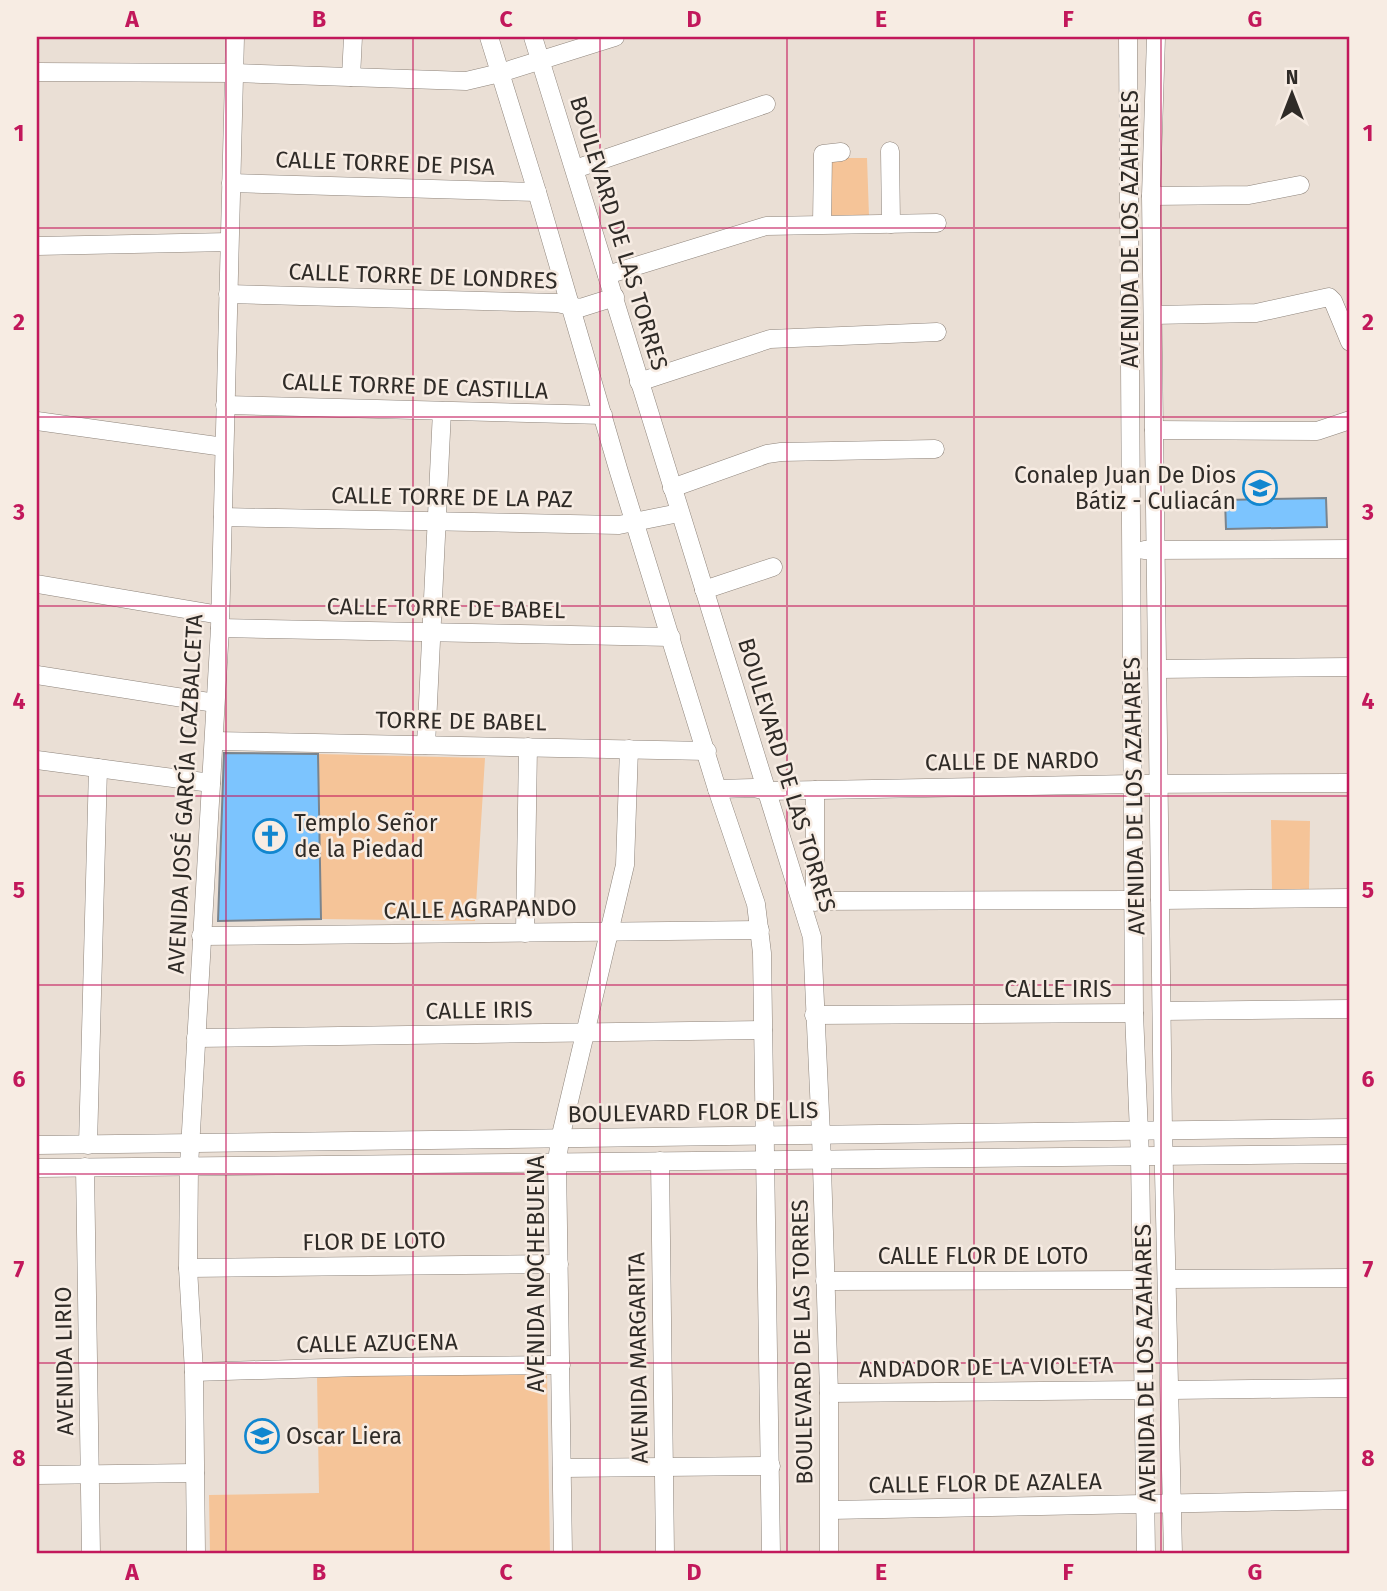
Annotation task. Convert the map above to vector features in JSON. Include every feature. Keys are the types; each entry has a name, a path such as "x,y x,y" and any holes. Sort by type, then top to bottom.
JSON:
{"street":[{"name":"AVENIDA JOSÉ GARCÍA ICAZBALCETA","path":"196,1554 194,1372 188,1268 189,1166 220,622 235,37"},
{"path":"351,76 353,37"},
{"name":"BOULEVARD DE LAS TORRES","path":"489,37 635,523 717,789 756,904 762,953 771,1554"},
{"name":"BOULEVARD DE LAS TORRES","path":"533,37 767,790 808,902 814,960 814,1015 822,1160 829,1393 829,1554"},
{"path":"37,72 233,73 466,81 615,37"},
{"name":"AVENIDA DE LOS AZAHARES","path":"1128,37 1134,1013 1140,1157 1146,1554"},
{"name":"AVENIDA DE LOS AZAHARES","path":"1156,37 1151,196 1163,1130 1173,1554"},
{"path":"575,169 766,104"},
{"path":"890,151 891,223"},
{"path":"822,224 823,154 841,152"},
{"name":"CALLE TORRE DE PISA","path":"231,183 537,192"},
{"path":"1151,196 1249,195 1300,185"},
{"path":"607,275 766,226 937,223"},
{"path":"37,246 229,242"},
{"name":"CALLE TORRE DE LONDRES","path":"228,294 557,303 580,308 615,297"},
{"path":"1153,315 1256,313 1329,297 1350,342"},
{"path":"639,382 770,339 937,332"},
{"name":"CALLE TORRE DE CASTILLA","path":"225,405 603,415"},
{"path":"426,745 442,411"},
{"path":"1154,430 1317,431 1350,420"},
{"path":"37,421 224,447"},
{"path":"672,488 767,454 935,449"},
{"name":"CALLE TORRE DE LA PAZ","path":"223,517 619,525 679,513"},
{"path":"1130,550 1350,549"},
{"path":"704,590 773,568"},
{"name":"CALLE TORRE DE BABEL","path":"37,584 220,622 432,632 671,637"},
{"path":"1157,669 1350,667"},
{"path":"37,675 215,704"},
{"name":"TORRE DE BABEL","path":"214,741 706,751"},
{"path":"525,933 528,747"},
{"name":"AVENIDA NOCHEBUENA","path":"563,1554 557,1162 560,1139 627,852 629,749"},
{"path":"37,760 211,783"},
{"path":"88,1145 98,768"},
{"name":"CALLE DE NARDO","path":"717,789 1350,783"},
{"path":"815,790 808,902 1133,900"},
{"path":"1160,900 1350,898"},
{"name":"CALLE AGRAPANDO","path":"201,936 760,930"},
{"path":"1162,1010 1350,1009"},
{"name":"CALLE IRIS","path":"814,1015 1134,1013"},
{"name":"CALLE IRIS","path":"196,1038 763,1030"},
{"name":"BOULEVARD FLOR DE LIS","path":"37,1146 1350,1128"},
{"path":"37,1168 1350,1154"},
{"name":"AVENIDA MARGARITA","path":"660,1161 665,1554"},
{"name":"AVENIDA LIRIO","path":"85,1167 90,1554"},
{"name":"FLOR DE LOTO","path":"188,1268 559,1264"},
{"path":"1168,1279 1350,1278"},
{"name":"CALLE FLOR DE LOTO","path":"825,1282 1141,1280"},
{"name":"CALLE AZUCENA","path":"194,1372 561,1365"},
{"path":"1170,1390 1350,1388"},
{"name":"ANDADOR DE LA VIOLETA","path":"829,1393 1143,1390"},
{"path":"562,1468 771,1466"},
{"path":"37,1475 195,1473"},
{"name":"CALLE FLOR DE AZALEA","path":"831,1510 1350,1500"}],"shaded area":[{"path":"824,158 867,158 869,216 825,216"},
{"path":"318,754 485,758 475,921 321,919"},
{"path":"1271,820 1310,821 1309,891 1272,891"},
{"path":"547,1372 550,1554 210,1554 209,1495 319,1493 317,1376"}],"building":[{"path":"1326,498 1327,527 1226,529 1225,500"},
{"name":"Templo Señor de la Piedad","path":"224,753 318,754 321,919 218,921"}],"place":[{"name":"Conalep Juan De Dios Bátiz - Culiacán","path":"1260,488"},
{"name":"Templo Señor de la Piedad","path":"270,836"},
{"name":"Oscar Liera","path":"262,1436"}]}
